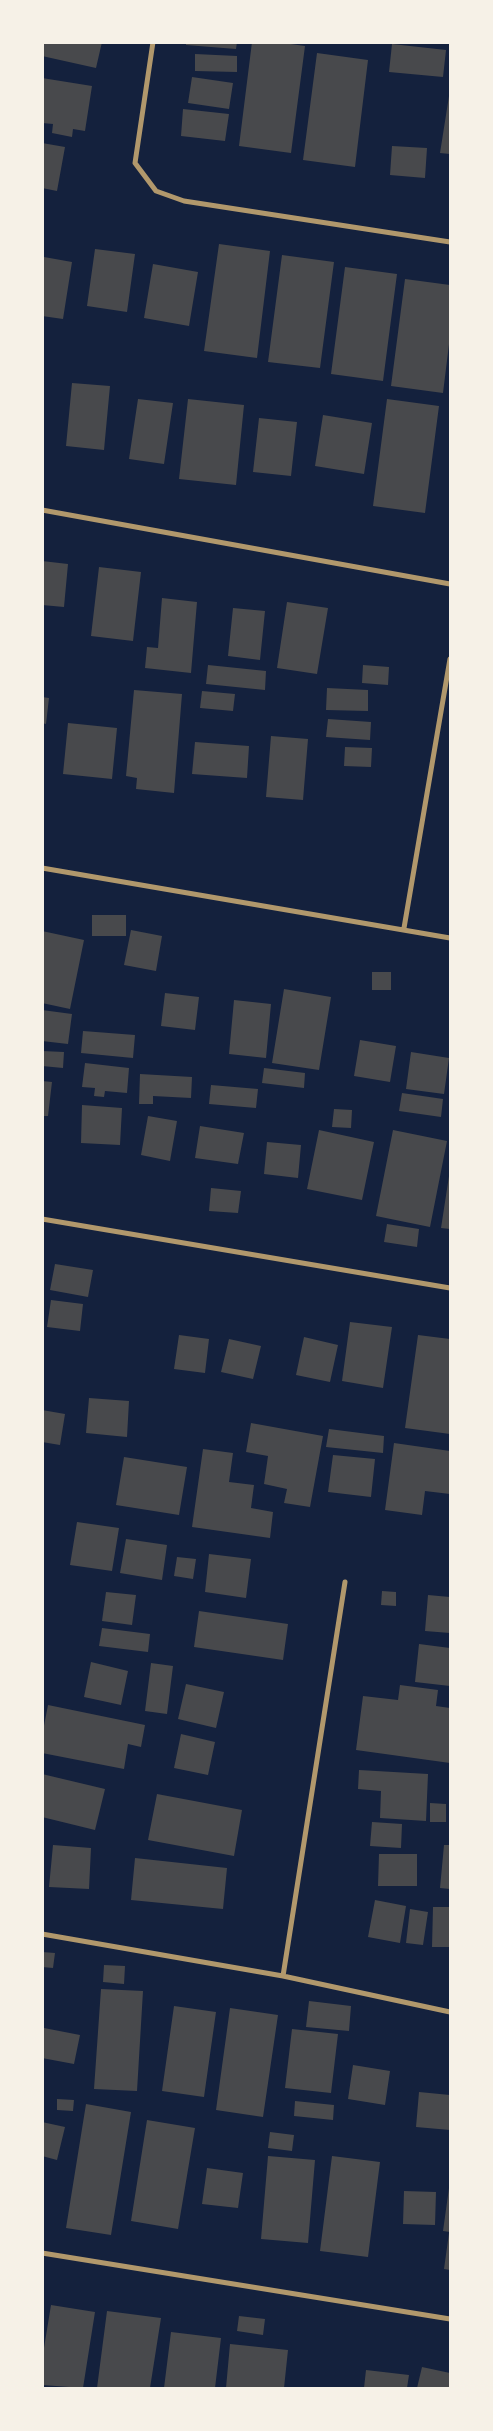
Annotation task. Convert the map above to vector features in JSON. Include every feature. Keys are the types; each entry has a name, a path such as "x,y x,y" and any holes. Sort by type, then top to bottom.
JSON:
{"street":[{"path":"153,42 135,163 156,191 184,201 450,242"},
{"path":"42,510 450,584"},
{"path":"404,928 450,659"},
{"path":"42,868 404,928 450,938"},
{"path":"42,1219 450,1288"},
{"path":"283,1976 345,1582"},
{"path":"42,1934 283,1976 450,2012"},
{"path":"42,2253 450,2318"}],"building":[{"path":"42,42 102,42 96,68 42,56"},
{"path":"186,42 237,42 236,49 186,45"},
{"path":"252,42 277,42 305,46 291,153 239,146"},
{"path":"392,44 446,50 443,77 389,72"},
{"path":"317,53 368,60 355,167 303,160"},
{"path":"195,54 237,56 237,72 195,71"},
{"path":"192,77 233,83 229,109 188,103"},
{"path":"42,78 92,86 85,131 73,129 72,137 52,133 53,124 42,123"},
{"path":"450,96 450,154 440,153"},
{"path":"183,109 229,114 225,141 181,136"},
{"path":"42,143 65,147 57,191 42,188"},
{"path":"392,146 427,148 425,178 390,175"},
{"path":"219,244 270,251 257,358 204,351"},
{"path":"95,249 135,254 127,312 87,306"},
{"path":"282,255 334,262 320,368 268,362"},
{"path":"44,257 72,262 63,319 42,316"},
{"path":"153,264 198,272 189,326 144,318"},
{"path":"345,267 397,274 383,381 331,374"},
{"path":"405,279 450,285 450,336 443,393 391,386"},
{"path":"72,383 110,386 104,450 66,446"},
{"path":"138,399 173,403 164,464 129,459"},
{"path":"188,399 244,405 236,485 179,479"},
{"path":"387,399 439,406 425,513 373,506"},
{"path":"323,415 372,423 364,474 315,466"},
{"path":"259,418 297,422 291,476 253,472"},
{"path":"42,561 68,564 64,607 42,605"},
{"path":"99,567 141,572 133,641 91,636"},
{"path":"162,598 197,602 191,673 145,668 147,647 158,648"},
{"path":"287,602 328,608 317,674 277,668"},
{"path":"233,608 265,611 260,660 228,656"},
{"path":"208,665 266,671 265,690 206,684"},
{"path":"363,665 389,667 388,685 362,683"},
{"path":"327,688 368,690 368,711 326,710"},
{"path":"134,690 182,694 174,793 136,789 137,778 126,776"},
{"path":"202,691 235,694 233,711 200,708"},
{"path":"42,697 49,698 46,724 42,723"},
{"path":"328,719 371,722 370,740 326,737"},
{"path":"68,723 117,728 112,779 63,774"},
{"path":"271,736 308,739 303,800 266,797"},
{"path":"195,742 249,746 247,778 192,774"},
{"path":"345,747 372,748 371,767 344,766"},
{"path":"92,915 126,915 126,936 92,936"},
{"path":"131,930 162,936 156,971 124,965"},
{"path":"42,931 84,940 70,1009 42,1003"},
{"path":"372,972 391,972 391,990 372,990"},
{"path":"284,989 331,997 319,1070 272,1063"},
{"path":"165,993 199,997 195,1030 161,1026"},
{"path":"234,1000 271,1004 266,1058 229,1054"},
{"path":"42,1010 72,1014 68,1044 42,1041"},
{"path":"83,1031 135,1035 133,1058 81,1053"},
{"path":"360,1040 396,1046 390,1082 354,1076"},
{"path":"42,1051 64,1052 63,1068 42,1066"},
{"path":"411,1052 449,1058 444,1094 406,1089"},
{"path":"85,1063 129,1068 127,1093 105,1091 104,1097 94,1096 95,1088 82,1087"},
{"path":"264,1068 305,1073 304,1088 262,1083"},
{"path":"140,1074 192,1077 191,1098 153,1096 153,1104 139,1104"},
{"path":"42,1081 52,1082 48,1116 42,1116"},
{"path":"211,1085 258,1089 256,1108 209,1104"},
{"path":"402,1093 443,1099 441,1117 399,1111"},
{"path":"82,1105 122,1108 120,1145 81,1143"},
{"path":"334,1109 352,1110 351,1128 332,1127"},
{"path":"148,1116 177,1121 170,1161 141,1155"},
{"path":"200,1126 244,1133 238,1164 195,1158"},
{"path":"319,1130 374,1142 362,1200 307,1189"},
{"path":"393,1130 447,1141 430,1227 376,1216"},
{"path":"267,1142 301,1145 298,1178 264,1174"},
{"path":"450,1176 450,1229 441,1228"},
{"path":"211,1188 241,1191 238,1213 209,1211"},
{"path":"387,1224 419,1229 417,1247 384,1242"},
{"path":"55,1264 93,1270 88,1297 50,1290"},
{"path":"51,1300 83,1304 80,1331 47,1327"},
{"path":"350,1322 392,1327 383,1388 342,1381"},
{"path":"179,1335 209,1339 205,1373 174,1369"},
{"path":"418,1335 450,1339 450,1434 405,1428"},
{"path":"304,1337 338,1345 330,1382 296,1375"},
{"path":"229,1339 261,1346 253,1379 221,1372"},
{"path":"89,1398 129,1401 127,1437 86,1433"},
{"path":"42,1410 65,1414 60,1445 42,1442"},
{"path":"251,1423 323,1436 310,1507 284,1503 287,1489 264,1484 268,1456 246,1452"},
{"path":"329,1429 384,1436 383,1453 326,1447"},
{"path":"394,1443 450,1451 450,1494 425,1491 422,1515 385,1510"},
{"path":"203,1449 233,1453 229,1482 254,1485 251,1508 273,1512 270,1538 192,1527"},
{"path":"333,1455 375,1459 371,1497 328,1492"},
{"path":"124,1457 187,1467 179,1515 116,1505"},
{"path":"77,1522 119,1528 112,1571 70,1565"},
{"path":"126,1539 167,1545 162,1580 120,1573"},
{"path":"209,1554 251,1559 246,1598 205,1592"},
{"path":"177,1557 196,1559 193,1579 174,1576"},
{"path":"382,1591 396,1592 396,1606 381,1605"},
{"path":"106,1592 136,1595 132,1625 102,1621"},
{"path":"428,1595 450,1597 450,1633 425,1631"},
{"path":"199,1611 288,1624 283,1660 194,1647"},
{"path":"102,1628 150,1634 148,1652 99,1646"},
{"path":"419,1644 450,1648 450,1686 415,1682"},
{"path":"91,1662 128,1671 121,1705 84,1697"},
{"path":"151,1663 173,1666 167,1714 145,1711"},
{"path":"186,1684 224,1692 216,1728 178,1719"},
{"path":"400,1685 438,1690 436,1706 450,1708 450,1763 356,1750 363,1696 398,1700"},
{"path":"48,1705 145,1725 141,1747 128,1744 124,1769 42,1753 42,1736"},
{"path":"181,1734 215,1742 208,1775 174,1768"},
{"path":"359,1770 428,1774 426,1821 380,1818 381,1791 358,1789"},
{"path":"42,1774 105,1789 95,1830 42,1817"},
{"path":"157,1794 242,1810 234,1856 148,1840"},
{"path":"430,1803 446,1804 446,1822 430,1822"},
{"path":"372,1822 402,1824 401,1848 370,1846"},
{"path":"53,1845 91,1848 89,1889 49,1887"},
{"path":"444,1845 450,1845 450,1889 440,1888"},
{"path":"379,1854 417,1854 417,1886 378,1886"},
{"path":"135,1858 227,1868 223,1909 131,1900"},
{"path":"375,1900 406,1906 400,1943 368,1937"},
{"path":"433,1907 450,1907 450,1947 432,1947"},
{"path":"410,1909 428,1912 423,1945 406,1943"},
{"path":"42,1952 55,1953 53,1968 42,1967"},
{"path":"104,1965 125,1966 124,1984 103,1982"},
{"path":"101,1989 143,1991 137,2091 94,2089"},
{"path":"309,2001 351,2006 349,2031 306,2027"},
{"path":"174,2006 216,2012 204,2097 162,2091"},
{"path":"230,2008 278,2015 263,2117 216,2110"},
{"path":"44,2028 80,2035 74,2064 42,2058"},
{"path":"292,2029 338,2034 331,2093 285,2088"},
{"path":"353,2065 390,2071 385,2105 348,2099"},
{"path":"419,2092 450,2095 450,2130 416,2127"},
{"path":"57,2099 74,2100 73,2111 57,2110"},
{"path":"295,2101 334,2105 333,2120 294,2116"},
{"path":"86,2104 131,2112 111,2235 66,2228"},
{"path":"147,2120 195,2128 178,2229 131,2221"},
{"path":"42,2122 65,2127 57,2160 42,2156"},
{"path":"270,2132 294,2135 292,2151 268,2148"},
{"path":"268,2156 315,2160 308,2243 261,2239"},
{"path":"332,2156 380,2162 368,2257 320,2251"},
{"path":"207,2168 243,2173 238,2208 202,2204"},
{"path":"450,2188 450,2232 443,2231"},
{"path":"404,2191 436,2192 435,2225 403,2224"},
{"path":"450,2233 450,2270 444,2269"},
{"path":"51,2305 95,2312 83,2388 42,2385 42,2360"},
{"path":"107,2311 161,2318 150,2388 97,2388"},
{"path":"239,2316 265,2319 263,2335 237,2331"},
{"path":"171,2332 221,2338 215,2388 164,2388"},
{"path":"230,2344 288,2350 284,2388 226,2388"},
{"path":"422,2367 450,2373 450,2388 417,2388"},
{"path":"366,2370 409,2375 407,2388 364,2388"}]}
